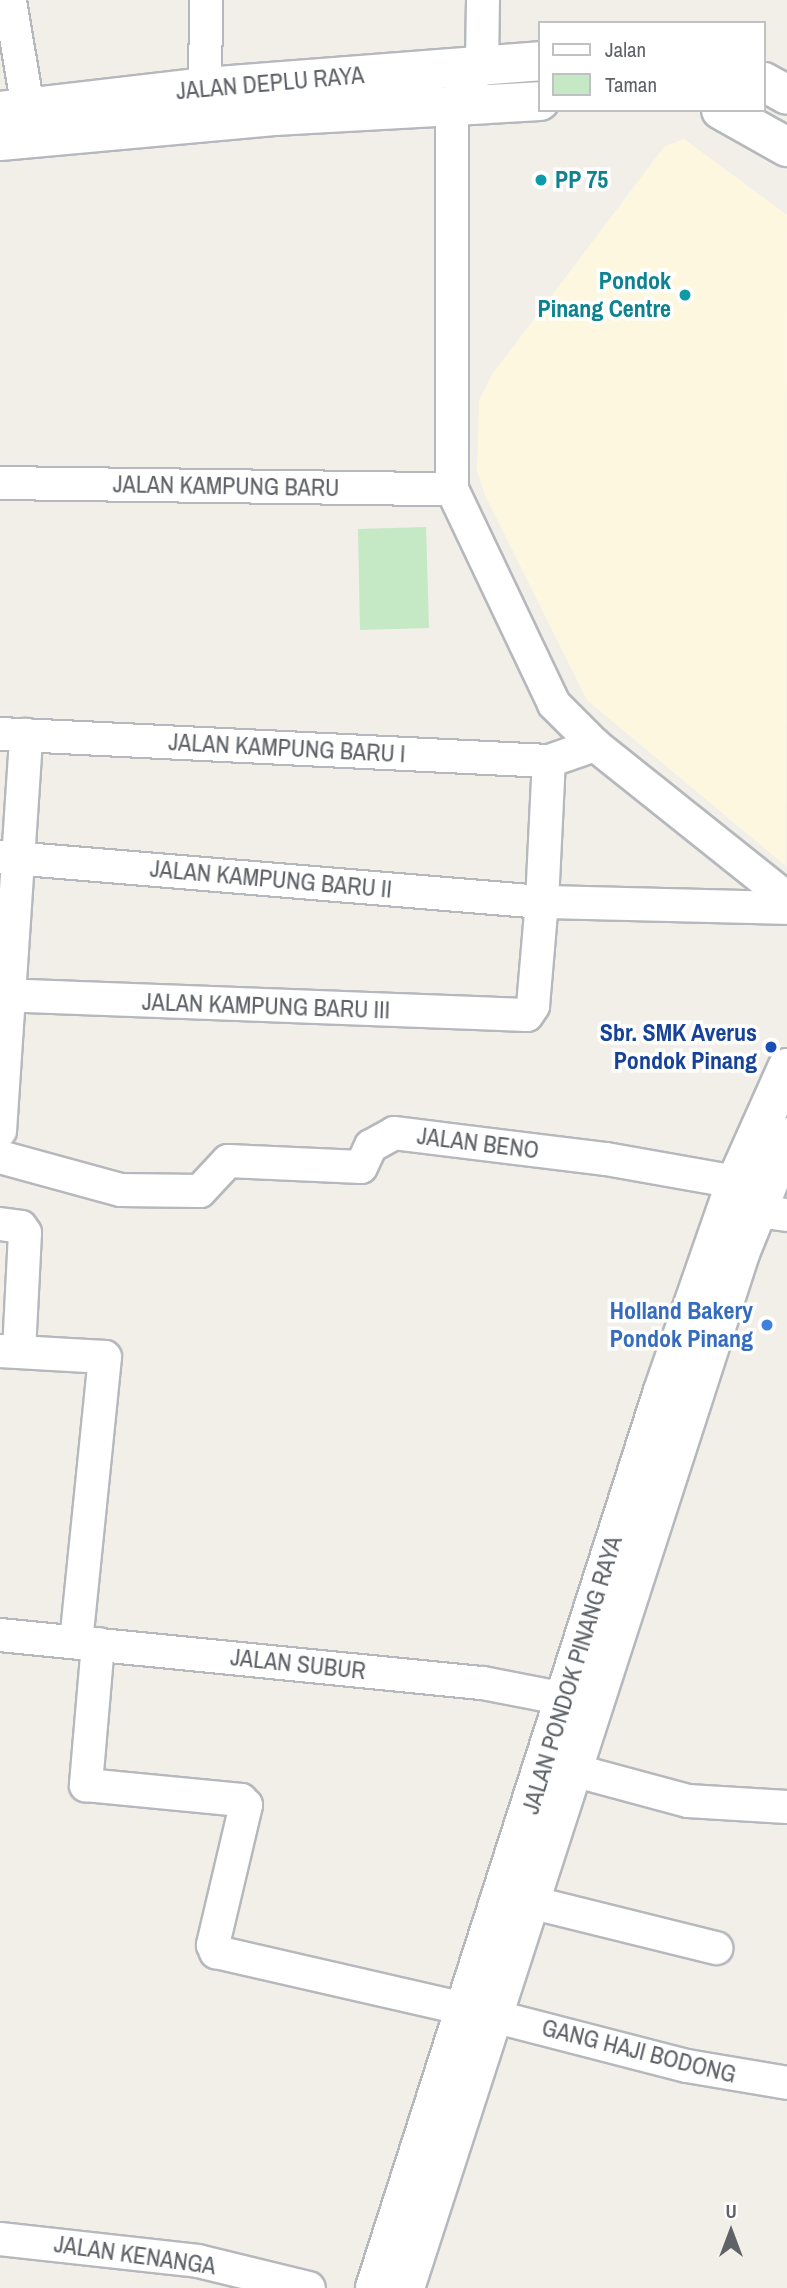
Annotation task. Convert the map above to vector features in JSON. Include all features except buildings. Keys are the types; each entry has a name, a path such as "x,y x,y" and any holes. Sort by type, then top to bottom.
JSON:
{"main road":[{"name":"JALAN DEPLU RAYA","path":"0,141 482,64 538,61"},
{"path":"766,81 787,95"},
{"name":"JALAN DEPLU RAYA","path":"14,110 205,87 273,99 452,108 538,101"},
{"path":"728,112 787,147"},
{"name":"JALAN PONDOK PINANG RAYA","path":"759,1190 787,1068"},
{"name":"JALAN PONDOK PINANG RAYA","path":"375,2288 479,2012 580,1702 662,1394 787,1137"},
{"name":"JALAN PONDOK PINANG RAYA","path":"405,2288 479,2012 530,1902 573,1770 580,1702"}],"street":[{"path":"205,87 206,0"},
{"path":"483,0 482,64 452,108 452,489 554,704 595,745 787,898"},
{"path":"10,1 14,110"},
{"path":"766,79 787,67"},
{"name":"JALAN KAMPUNG BARU","path":"0,483 452,489"},
{"name":"JALAN KAMPUNG BARU I","path":"0,1131 13,734 549,761"},
{"path":"595,745 549,761 542,902 787,908"},
{"name":"JALAN KAMPUNG BARU II","path":"10,857 542,902"},
{"name":"JALAN KAMPUNG BARU III","path":"4,995 518,1016 531,1011 542,902"},
{"name":"JALAN BENO","path":"0,1157 121,1190 200,1191 228,1161 361,1167 371,1146 394,1133 606,1159 759,1190"},
{"path":"0,1224 21,1227 25,1233 10,1352 105,1357 87,1642"},
{"name":"JALAN SUBUR","path":"0,1634 484,1683 580,1702"},
{"name":"GANG HAJI BODONG","path":"87,1642 86,1785 241,1800 246,1805 213,1945 216,1952 479,2012 687,2066 787,2083"},
{"path":"573,1770 688,1801 787,1807"},
{"path":"530,1902 716,1948"},
{"name":"JALAN KENANGA","path":"0,2239 198,2261 309,2288"}],"shaded area":[{"path":"684,139 787,215 786,866 587,700 485,495 477,470 479,401 491,376 664,147"}],"green space":[{"path":"426,527 429,628 360,630 358,529"}],"place":[{"name":"PP 75","path":"541,180"},
{"name":"Pondok Pinang Centre","path":"685,295"},
{"name":"Sbr. SMK Averus Pondok Pinang","path":"771,1047"},
{"name":"Holland Bakery Pondok Pinang","path":"767,1325"}]}
